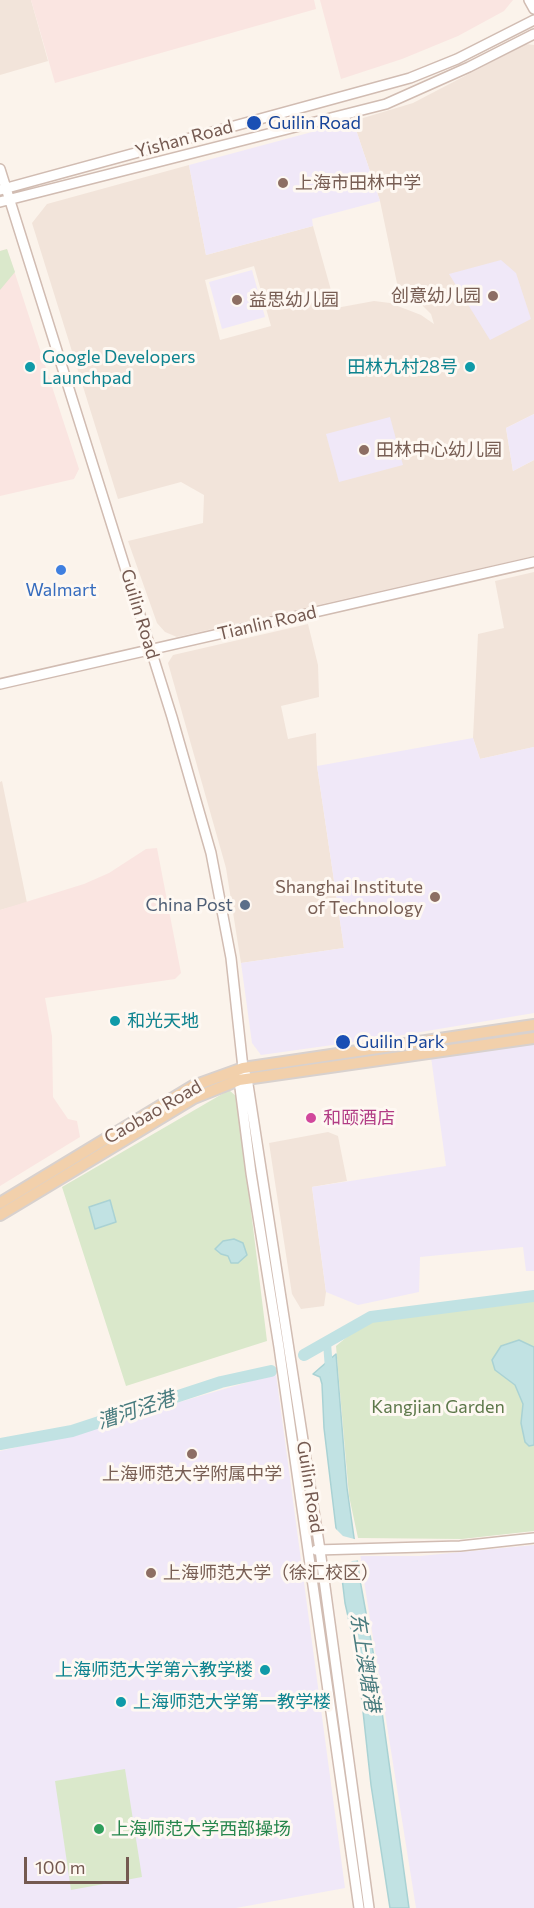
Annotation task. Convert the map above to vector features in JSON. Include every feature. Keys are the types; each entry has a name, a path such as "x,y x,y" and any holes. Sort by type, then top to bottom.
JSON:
{"main road":[{"path":"530,0 534,9"},
{"name":"Yishan Road","path":"3,189 410,78 457,59 534,20"},
{"name":"Yishan Road","path":"5,201 386,104 469,68 534,34"},
{"name":"Guilin Road","path":"0,169 5,201 151,648 211,853 231,958 243,1075 358,1908"},
{"name":"Tianlin Road","path":"0,684 534,562"},
{"name":"Caobao Road","path":"0,1203 193,1086 243,1075 534,1025"},
{"name":"Caobao Road","path":"0,1215 194,1098 243,1075 534,1038"},
{"name":"Guilin Road","path":"243,1075 320,1550 369,1908"},
{"path":"308,1551 460,1546 534,1538"}],"shaded area":[{"path":"0,0 31,0 48,61 0,75"},
{"path":"31,0 314,0 316,9 55,83"},
{"path":"320,0 513,0 504,11 458,36 402,59 341,79"},
{"path":"526,44 534,45 534,414 506,428 513,471 534,460 534,556 177,637 165,632 157,623 128,541 203,523 204,495 181,482 118,499 32,223 47,204 189,165 206,255 313,226 336,308 374,301 390,303 421,315 434,324 431,314 420,303 405,298 398,288 380,201 353,121 413,103","holes":["254,266 271,326 220,340 205,280"]},
{"name":"上海市田林中学","path":"353,121 380,201 312,219 313,226 206,255 189,165"},
{"path":"7,249 79,469 74,479 0,496 0,251"},
{"name":"创意幼儿园","path":"501,260 516,273 531,319 490,340 449,274"},
{"name":"益思幼儿园","path":"252,270 265,317 222,329 209,282"},
{"path":"534,414 534,460 513,471 506,428"},
{"name":"田林中心幼儿园","path":"390,417 403,465 339,482 326,434"},
{"path":"534,572 534,747 480,759 473,738 478,634 504,628 495,581"},
{"path":"308,624 318,665 319,697 281,706 288,739 316,733 317,766 344,948 241,963 226,868 168,663 173,655"},
{"name":"Shanghai Institute of Technology","path":"473,738 480,759 534,747 534,1013 397,1036 261,1055 252,1043 241,963 344,948 317,766"},
{"path":"2,781 27,903 0,910 0,782"},
{"path":"157,848 181,973 175,979 45,998 52,1036 53,1097 68,1119 77,1121 80,1137 0,1186 0,910 84,884 109,873 146,849"},
{"path":"534,1044 534,1271 526,1271 523,1247 420,1257 419,1292 358,1305 326,1292 312,1187 446,1166 431,1057"},
{"path":"328,1132 338,1136 347,1181 312,1187 326,1292 324,1306 301,1309 292,1294 269,1143"},
{"name":"上海师范大学（徐汇校区）","path":"276,1374 345,1888 236,1908 0,1908 0,1451 49,1440"},
{"name":"上海师范大学（徐汇校区）","path":"534,1545 534,1908 416,1908 360,1556 420,1556"}],"green space":[{"path":"7,249 15,272 0,290 0,251"},
{"path":"229,1090 237,1097 267,1341 126,1386 62,1187"},
{"name":"Kangjian Garden","path":"534,1296 534,1531 462,1539 358,1538 349,1496 336,1346 371,1317"},
{"name":"上海师范大学西部操场","path":"125,1769 142,1877 71,1890 55,1781"}],"water":[{"path":"110,1200 116,1222 95,1229 89,1207"},
{"path":"234,1239 243,1243 247,1255 238,1263 231,1263 228,1256 215,1249 223,1241"},
{"path":"519,1340 534,1347 534,1445 529,1446 525,1442 521,1423 523,1404 515,1385 495,1370 492,1360 501,1346"},
{"path":"336,1354 347,1488 376,1668 409,1908 390,1908 371,1785 357,1656 345,1603 324,1428 322,1384 320,1377 313,1374"}],"pier":[{"path":"332,1525 343,1536 358,1540 361,1560 352,1561 339,1572"}],"waterway":[{"name":"漕河泾港","path":"304,1355 371,1317 534,1296"},
{"name":"东上澳塘港","path":"327,1343 329,1369"},
{"name":"漕河泾港","path":"0,1444 72,1431 221,1382 271,1371"}],"place":[{"name":"Guilin Road","path":"254,123"},
{"name":"上海市田林中学","path":"283,183"},
{"name":"创意幼儿园","path":"493,296"},
{"name":"益思幼儿园","path":"237,300"},
{"name":"Google Developers Launchpad","path":"30,367"},
{"name":"田林九村28号","path":"470,367"},
{"name":"田林中心幼儿园","path":"364,450"},
{"name":"Walmart","path":"61,570"},
{"name":"Shanghai Institute of Technology","path":"435,897"},
{"name":"China Post","path":"245,905"},
{"name":"和光天地","path":"115,1021"},
{"name":"Guilin Park","path":"343,1042"},
{"name":"和颐酒店","path":"311,1118"},
{"name":"上海师范大学附属中学","path":"192,1454"},
{"name":"上海师范大学（徐汇校区）","path":"151,1573"},
{"name":"上海师范大学第六教学楼","path":"265,1670"},
{"name":"上海师范大学第一教学楼","path":"121,1702"},
{"name":"上海师范大学西部操场","path":"99,1829"}]}
